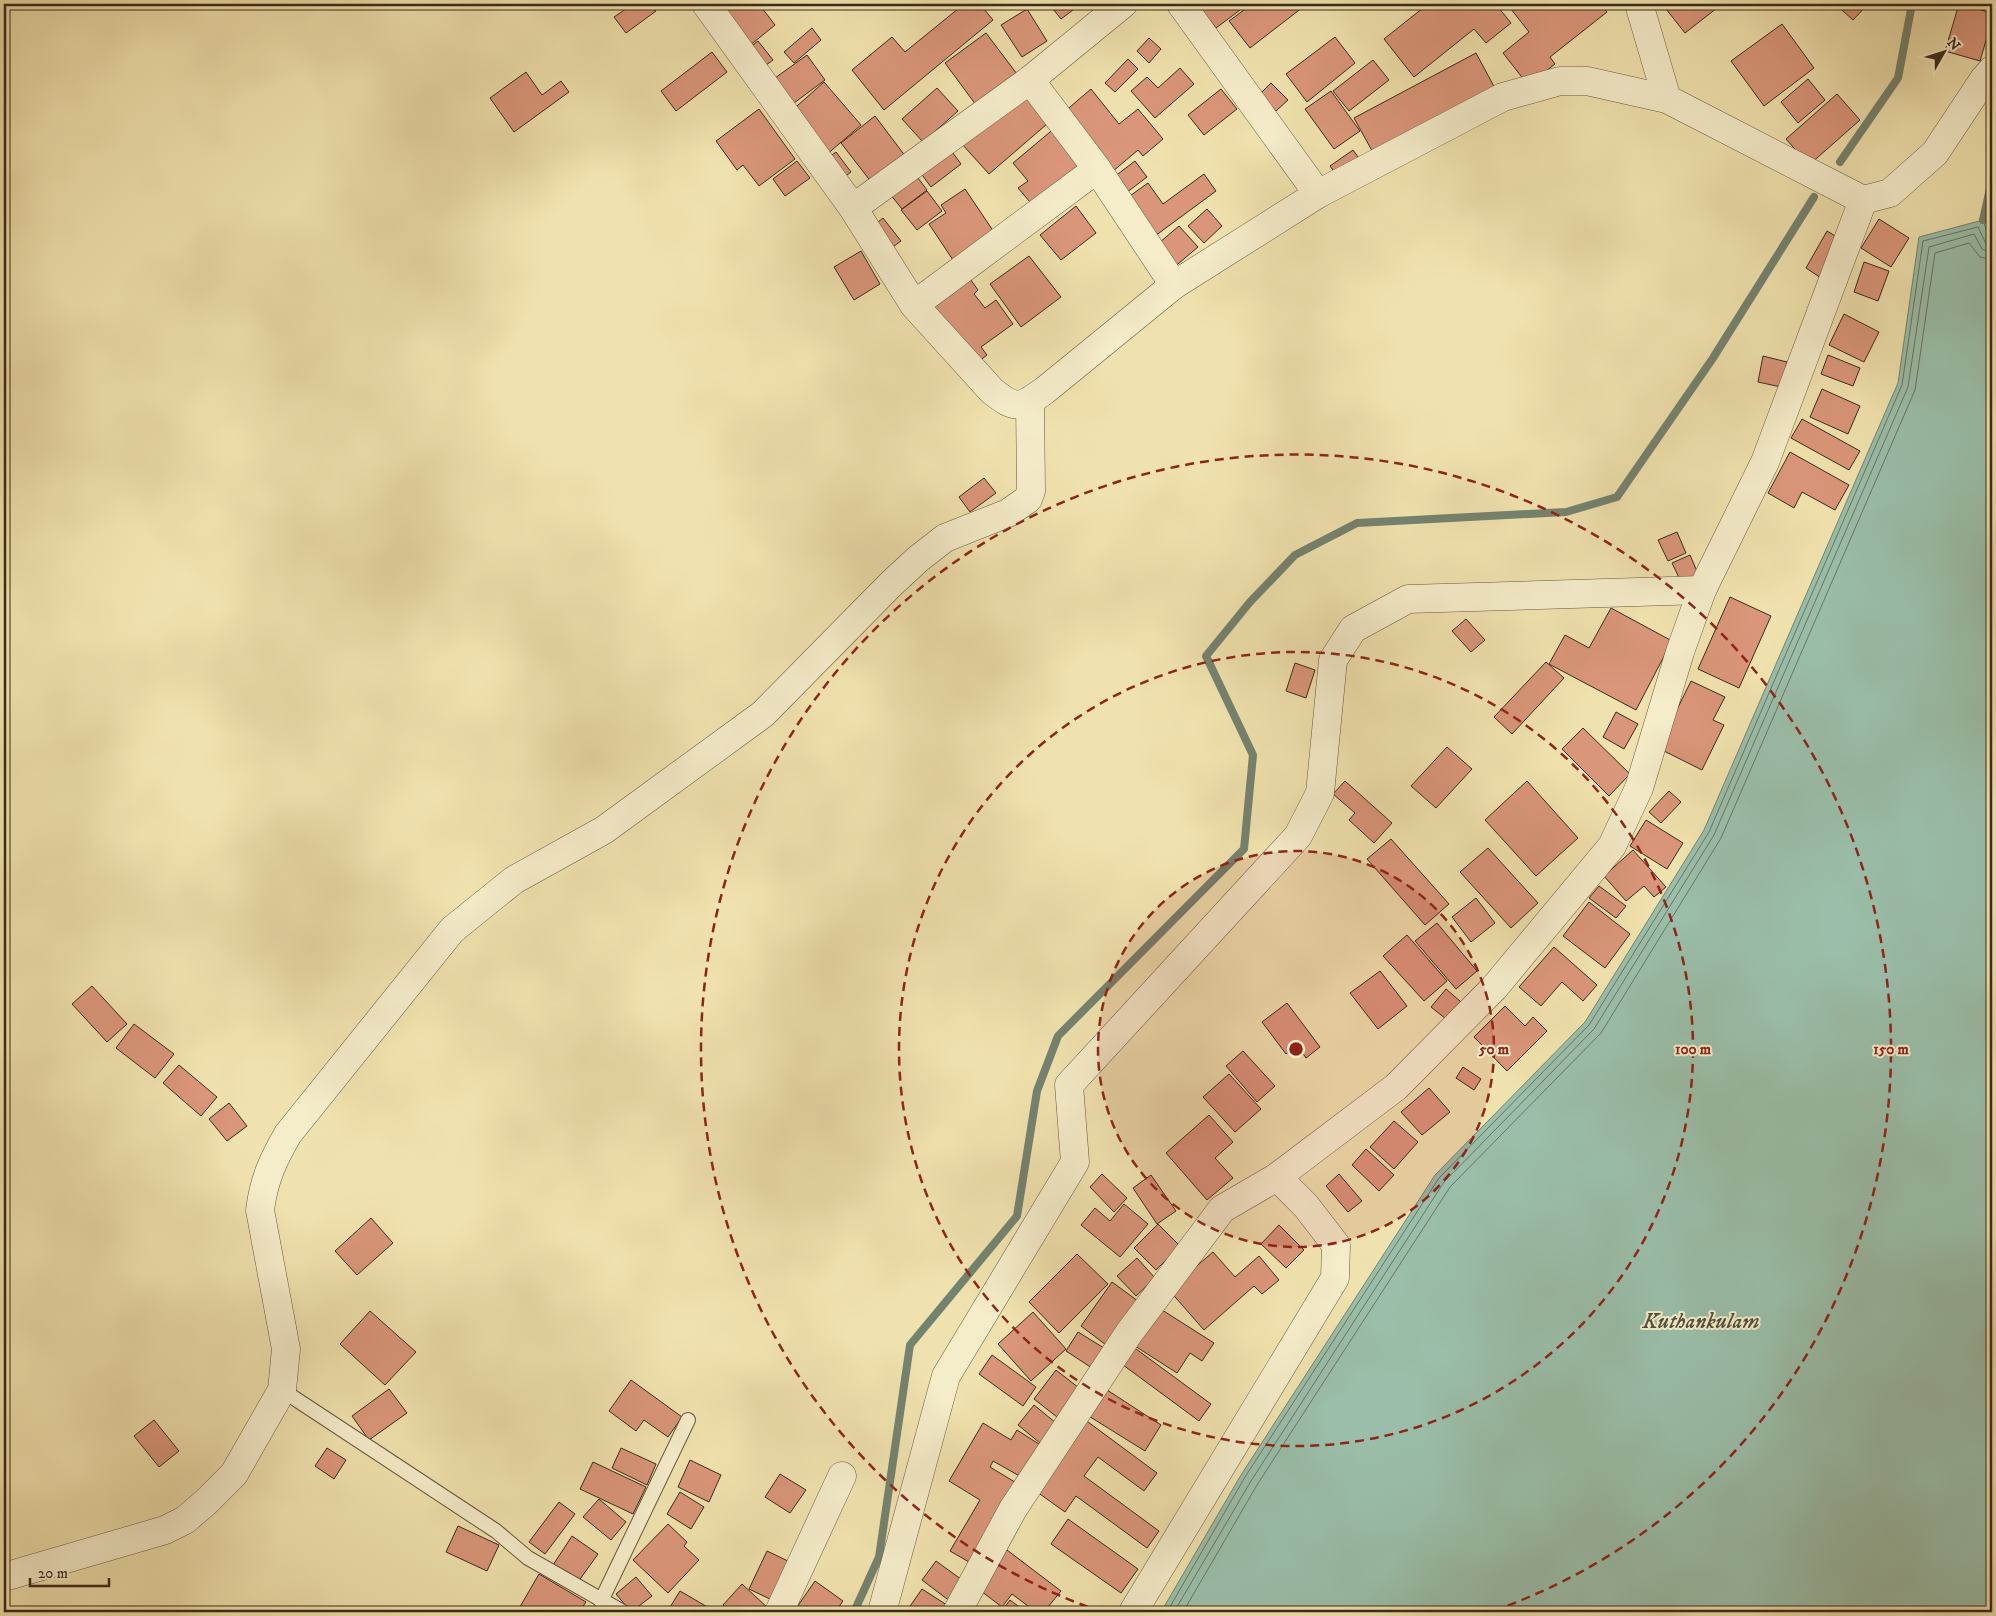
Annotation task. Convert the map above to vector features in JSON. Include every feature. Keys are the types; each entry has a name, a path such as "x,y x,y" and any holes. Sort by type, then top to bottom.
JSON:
{"street":[{"path":"853,208 1030,80 1123,4"},
{"path":"1181,4 1318,194"},
{"path":"1639,4 1667,99"},
{"path":"716,7 853,208 914,305 992,391 1007,403 1016,406 1030,401 1174,285 1318,194 1503,98 1560,81 1587,81 1667,99 1863,200 1890,193 1935,153 1992,70"},
{"path":"1030,80 1096,169 1174,285"},
{"path":"914,305 1096,169"},
{"path":"957,1612 1013,1509 1129,1333 1222,1209 1277,1178 1396,1087 1494,988 1612,846 1640,788 1680,652 1702,590 1765,462 1863,200"},
{"path":"4,1576 165,1530 185,1520 234,1474 282,1390 286,1349 260,1210 263,1188 272,1162 288,1134 452,930 514,880 604,830 763,714 891,584 945,538 1008,513 1028,498 1031,491 1030,401"},
{"path":"882,1612 946,1376 1074,1162 1069,1085 1298,836 1320,794 1333,660 1353,630 1408,599 1702,590"},
{"path":"1133,1612 1335,1278 1336,1244 1306,1206 1277,1178"},
{"path":"783,1611 842,1476"}],"lane":[{"path":"282,1390 496,1531 528,1558 623,1612"},
{"path":"601,1601 688,1420"}],"water":[{"name":"Kuthankulam","path":"1983,220 1992,247 1992,1612 1161,1612 1241,1475 1435,1175 1585,1022 1704,830 1898,383 1919,237"}],"building":[{"path":"633,4 651,4 656,11 626,33 614,17"},
{"path":"736,4 759,4 775,25 748,47 723,14"},
{"path":"964,4 980,4 993,20 884,110 852,70 892,37 905,52"},
{"path":"1049,4 1081,4 1061,19"},
{"path":"1197,4 1248,4 1216,28"},
{"path":"1252,4 1307,4 1250,48 1229,21"},
{"path":"1428,4 1503,4 1498,7 1511,23 1486,43 1474,29 1414,77 1384,39"},
{"path":"1507,4 1600,4 1607,12 1550,57 1555,64 1528,85 1503,53 1529,32"},
{"path":"1662,4 1714,4 1717,8 1685,33"},
{"path":"1835,4 1868,4 1853,20"},
{"path":"1959,4 1992,13 1992,20 1980,61 1945,51"},
{"path":"1980,4 1992,4 1992,8 1991,9"},
{"path":"1027,9 1047,41 1022,57 1001,25"},
{"path":"1782,24 1814,68 1764,106 1731,61"},
{"path":"812,28 821,40 794,63 784,52"},
{"path":"986,33 1020,78 979,109 945,63"},
{"path":"1335,37 1355,63 1307,102 1286,74"},
{"path":"1149,38 1161,49 1149,63 1137,51"},
{"path":"758,41 773,60 758,71 744,52"},
{"path":"712,52 727,72 676,111 661,91"},
{"path":"1476,53 1497,92 1376,158 1354,118"},
{"path":"807,55 825,80 794,103 775,78"},
{"path":"1128,59 1138,69 1115,92 1105,83"},
{"path":"1373,60 1389,80 1349,111 1333,91"},
{"path":"1180,68 1194,84 1155,118 1131,91 1147,77 1158,88"},
{"path":"526,72 542,95 561,81 569,92 514,132 490,98"},
{"path":"1808,79 1825,100 1798,123 1781,102"},
{"path":"824,82 861,125 825,156 788,114"},
{"path":"1271,83 1288,100 1276,111 1260,94"},
{"path":"1026,86 1054,118 989,174 961,143"},
{"path":"937,88 958,111 923,142 902,119"},
{"path":"1091,89 1119,124 1138,109 1163,139 1143,156 1138,150 1112,172 1063,113"},
{"path":"1221,89 1237,109 1204,135 1188,115"},
{"path":"1331,91 1360,131 1334,149 1305,109"},
{"path":"1837,94 1860,120 1809,165 1786,139"},
{"path":"759,109 795,159 759,186 743,165 737,170 716,141"},
{"path":"875,116 909,161 875,187 841,143"},
{"path":"1056,127 1088,166 1036,209 1018,188 1028,181 1013,163"},
{"path":"947,145 961,164 931,187 917,168"},
{"path":"1353,150 1361,161 1338,177 1330,166"},
{"path":"836,152 851,172 839,181 824,161"},
{"path":"797,161 810,178 785,196 773,179"},
{"path":"1135,161 1147,177 1126,193 1114,177"},
{"path":"912,170 927,190 902,209 886,189"},
{"path":"1204,174 1216,191 1155,236 1127,198 1148,183 1163,204"},
{"path":"965,189 998,238 957,266 929,224 946,213 941,205"},
{"path":"927,191 942,211 917,230 901,210"},
{"path":"1076,206 1096,233 1061,260 1040,235"},
{"path":"1207,209 1222,226 1204,243 1188,226"},
{"path":"883,218 901,241 890,249 873,226"},
{"path":"1879,219 1909,238 1891,267 1861,248"},
{"path":"1179,226 1198,247 1172,269 1153,248"},
{"path":"1827,231 1842,240 1821,278 1806,268"},
{"path":"861,251 880,284 854,300 834,267"},
{"path":"1029,256 1061,297 1021,327 990,284"},
{"path":"1864,262 1889,271 1878,301 1854,292"},
{"path":"968,276 978,290 974,294 985,308 996,300 1013,324 981,347 987,355 975,364 930,303"},
{"path":"1844,314 1879,332 1864,362 1829,345"},
{"path":"1828,355 1860,368 1853,386 1821,374"},
{"path":"1763,356 1787,362 1781,387 1758,382"},
{"path":"1822,389 1860,406 1848,434 1810,417"},
{"path":"1802,419 1860,451 1849,470 1791,438"},
{"path":"1790,452 1849,485 1835,510 1802,492 1794,508 1768,493"},
{"path":"984,478 996,493 970,512 959,497"},
{"path":"1677,532 1686,553 1668,561 1658,540"},
{"path":"1690,555 1699,576 1682,584 1672,563"},
{"path":"1730,597 1771,616 1739,688 1698,669"},
{"path":"1611,608 1672,641 1636,710 1549,664 1565,635 1589,648"},
{"path":"1466,619 1485,640 1471,652 1452,631"},
{"path":"1546,662 1564,678 1512,734 1494,717"},
{"path":"1295,663 1315,670 1306,698 1286,691"},
{"path":"1691,681 1725,697 1713,720 1724,725 1702,770 1658,748"},
{"path":"1616,712 1638,724 1624,749 1603,737"},
{"path":"1583,728 1630,774 1609,796 1562,749"},
{"path":"1447,747 1472,769 1436,808 1411,786"},
{"path":"1345,781 1392,823 1374,843 1349,820 1355,813 1333,794"},
{"path":"1527,781 1578,838 1536,876 1485,820"},
{"path":"1669,791 1681,802 1661,823 1649,812"},
{"path":"1646,820 1683,843 1667,869 1630,846"},
{"path":"1391,839 1449,904 1425,925 1367,859"},
{"path":"1488,848 1538,903 1511,928 1460,872"},
{"path":"1633,850 1666,887 1654,897 1644,886 1626,901 1604,876"},
{"path":"1599,886 1626,906 1616,918 1589,898"},
{"path":"1476,898 1495,923 1471,942 1452,917"},
{"path":"1589,902 1630,934 1605,968 1563,936"},
{"path":"1437,923 1477,971 1456,989 1415,941"},
{"path":"1407,935 1447,981 1424,1001 1383,956"},
{"path":"1554,947 1597,985 1583,1001 1562,982 1541,1006 1519,987"},
{"path":"1380,971 1407,1006 1378,1029 1350,993"},
{"path":"92,986 127,1024 107,1042 72,1004"},
{"path":"1446,989 1461,1002 1446,1019 1431,1007"},
{"path":"1287,1003 1320,1047 1306,1058 1297,1045 1286,1054 1262,1022"},
{"path":"1505,1006 1525,1026 1533,1017 1547,1031 1507,1071 1474,1037"},
{"path":"134,1024 174,1054 155,1078 116,1048"},
{"path":"1243,1051 1275,1086 1257,1102 1226,1066"},
{"path":"179,1065 217,1097 201,1116 163,1083"},
{"path":"1463,1067 1481,1079 1474,1090 1456,1078"},
{"path":"1229,1074 1261,1109 1235,1132 1203,1097"},
{"path":"1429,1088 1450,1112 1422,1135 1401,1112"},
{"path":"229,1103 247,1126 227,1141 209,1119"},
{"path":"1209,1115 1233,1142 1215,1158 1233,1178 1207,1200 1166,1153"},
{"path":"1394,1121 1418,1142 1394,1169 1370,1147"},
{"path":"1366,1149 1394,1175 1379,1191 1352,1165"},
{"path":"1102,1174 1127,1198 1114,1212 1090,1187"},
{"path":"1339,1174 1362,1201 1348,1212 1326,1186"},
{"path":"1151,1175 1176,1211 1157,1224 1133,1188"},
{"path":"1124,1204 1148,1224 1120,1257 1081,1225 1095,1208 1110,1221"},
{"path":"371,1218 393,1243 357,1275 335,1251"},
{"path":"1158,1224 1180,1246 1156,1270 1134,1248"},
{"path":"1279,1225 1304,1250 1286,1268 1261,1244"},
{"path":"1213,1252 1235,1277 1259,1256 1279,1280 1262,1294 1254,1286 1204,1330 1169,1290"},
{"path":"1077,1254 1108,1284 1059,1333 1029,1302"},
{"path":"1137,1258 1155,1278 1136,1296 1117,1276"},
{"path":"1112,1282 1138,1301 1106,1345 1081,1326"},
{"path":"1159,1308 1214,1343 1202,1361 1190,1353 1177,1373 1135,1346"},
{"path":"370,1311 416,1352 385,1385 340,1344"},
{"path":"1033,1312 1066,1349 1031,1381 998,1344"},
{"path":"1078,1332 1104,1348 1092,1368 1066,1351"},
{"path":"1132,1346 1211,1404 1199,1421 1119,1362"},
{"path":"992,1355 1036,1387 1023,1406 979,1374"},
{"path":"1056,1370 1079,1388 1057,1417 1034,1399"},
{"path":"631,1380 682,1417 668,1437 644,1420 636,1431 609,1411"},
{"path":"1104,1388 1161,1425 1145,1451 1087,1415"},
{"path":"389,1389 407,1413 369,1440 352,1416"},
{"path":"1034,1405 1056,1423 1040,1443 1018,1425"},
{"path":"1084,1419 1157,1473 1144,1491 1098,1457 1084,1476 1159,1531 1147,1548 1076,1496 1065,1512 1033,1489"},
{"path":"154,1420 179,1451 159,1467 134,1436"},
{"path":"983,1423 1011,1440 1017,1430 1042,1446 1023,1478 993,1461 990,1467 1023,1487 976,1566 950,1551 980,1500 949,1481"},
{"path":"327,1448 346,1460 334,1479 315,1466"},
{"path":"621,1448 656,1464 647,1485 612,1468"},
{"path":"690,1460 721,1475 709,1502 678,1487"},
{"path":"593,1462 646,1487 633,1514 580,1489"},
{"path":"780,1474 806,1490 790,1513 765,1497"},
{"path":"680,1492 704,1507 691,1529 667,1514"},
{"path":"599,1499 626,1522 611,1540 583,1517"},
{"path":"559,1502 575,1514 545,1554 529,1542"},
{"path":"1068,1519 1138,1569 1121,1593 1051,1544"},
{"path":"668,1524 687,1542 684,1546 699,1560 668,1593 633,1560"},
{"path":"458,1526 499,1545 487,1571 446,1552"},
{"path":"572,1536 598,1554 578,1582 553,1565"},
{"path":"1003,1547 1061,1591 1044,1612 1036,1612 1012,1594 1002,1607 977,1588"},
{"path":"767,1551 788,1561 770,1599 749,1589"},
{"path":"936,1561 969,1585 955,1605 922,1580"},
{"path":"539,1574 586,1602 579,1612 517,1612"},
{"path":"636,1577 652,1596 631,1612 616,1594"},
{"path":"815,1581 843,1601 835,1612 804,1612 797,1607"},
{"path":"742,1584 769,1609 766,1612 731,1612 723,1605"},
{"path":"922,1589 950,1607 947,1612 906,1612"},
{"path":"680,1591 716,1612 667,1612"},
{"path":"1010,1600 1026,1612 1001,1612"},
{"path":"595,1606 605,1612 591,1612"}],"waterway":[{"path":"1840,162 1898,78 1912,4"},
{"path":"1983,220 1992,180"},
{"path":"854,1612 879,1557 910,1345 1017,1216 1037,1091 1058,1036 1244,849 1253,755 1206,656 1250,602 1295,555 1357,523 1566,512 1617,497 1713,358 1814,197"}]}
